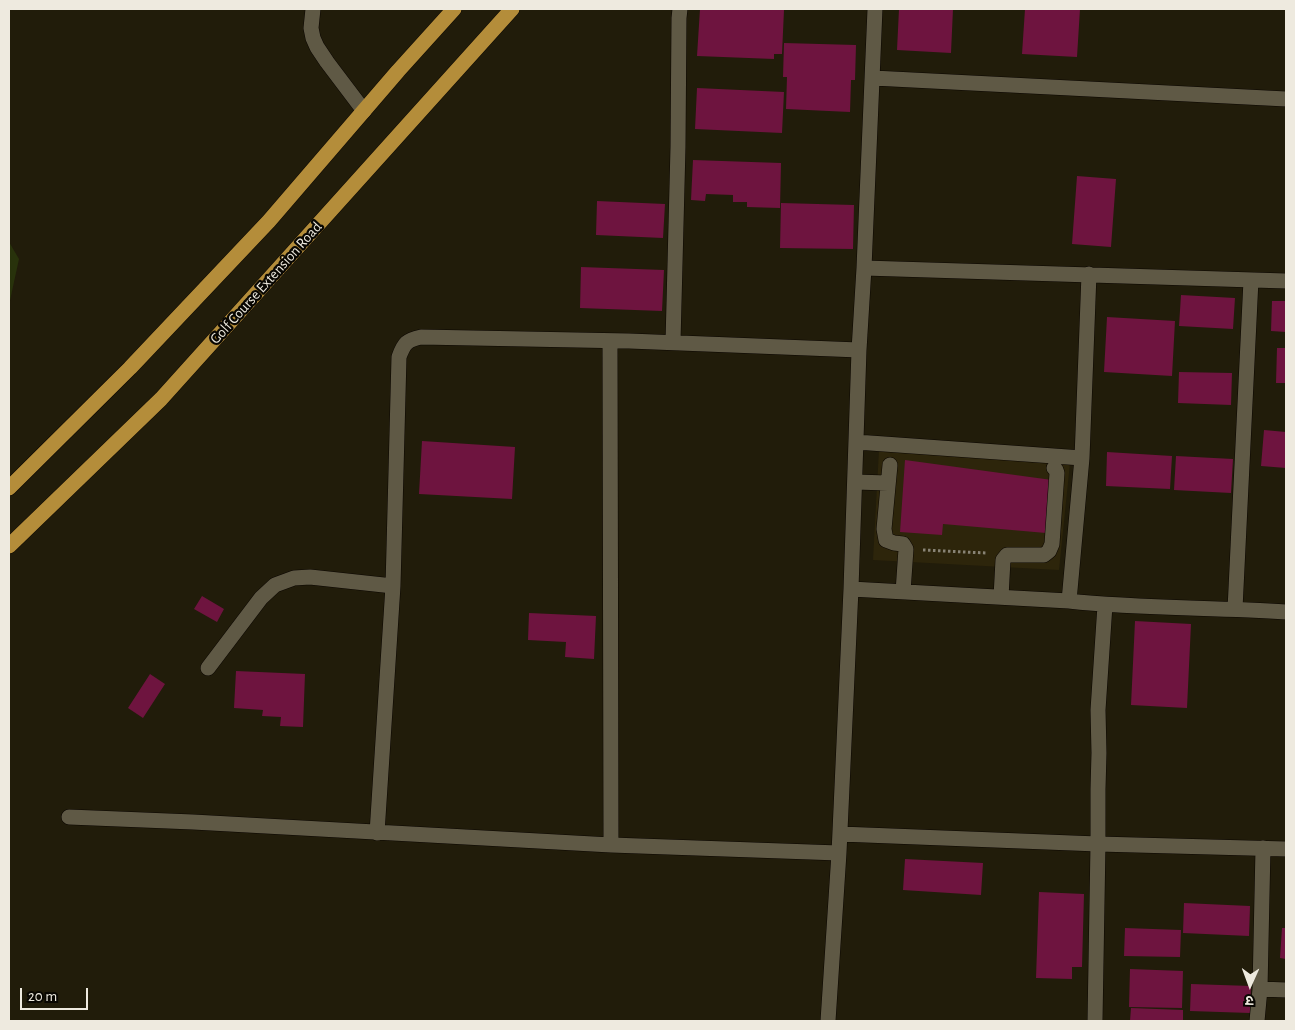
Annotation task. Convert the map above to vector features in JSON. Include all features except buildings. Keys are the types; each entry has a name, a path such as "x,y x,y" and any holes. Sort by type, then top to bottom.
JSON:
{"main road":[{"path":"9,488 130,368 269,221 454,9"},
{"name":"Golf Course Extension Road","path":"9,546 161,399 512,9"}],"street":[{"path":"313,9 311,28 317,47 364,111"},
{"path":"673,342 680,9"},
{"path":"828,1021 840,834 859,350 875,9"},
{"path":"872,78 1286,99"},
{"path":"864,268 1286,281"},
{"path":"1070,601 1082,458 1089,274"},
{"path":"1235,609 1251,280"},
{"path":"377,833 393,586 399,357 403,346 412,339 421,337 673,342 859,350"},
{"path":"610,341 611,845"},
{"path":"856,442 1082,458"},
{"path":"890,465 884,529 886,540 903,544 906,549 903,592"},
{"path":"1001,597 1003,560 1007,555 1044,555 1049,551 1052,544 1055,471 1080,477"},
{"path":"855,482 888,483"},
{"path":"208,668 261,598 275,585 294,578 310,577 393,586"},
{"path":"851,589 1070,601 1105,605 1286,612"},
{"path":"1095,1021 1098,710 1105,605"},
{"path":"69,817 611,845 838,853"},
{"path":"840,834 1286,849"},
{"path":"1257,1021 1260,989 1263,848"},
{"path":"1260,989 1286,990"}],"path":[{"path":"906,549 1007,555"}],"shaded area":[{"path":"879,450 1070,463 1059,570 873,560"}],"green space":[{"path":"9,242 19,259 9,305"}]}
